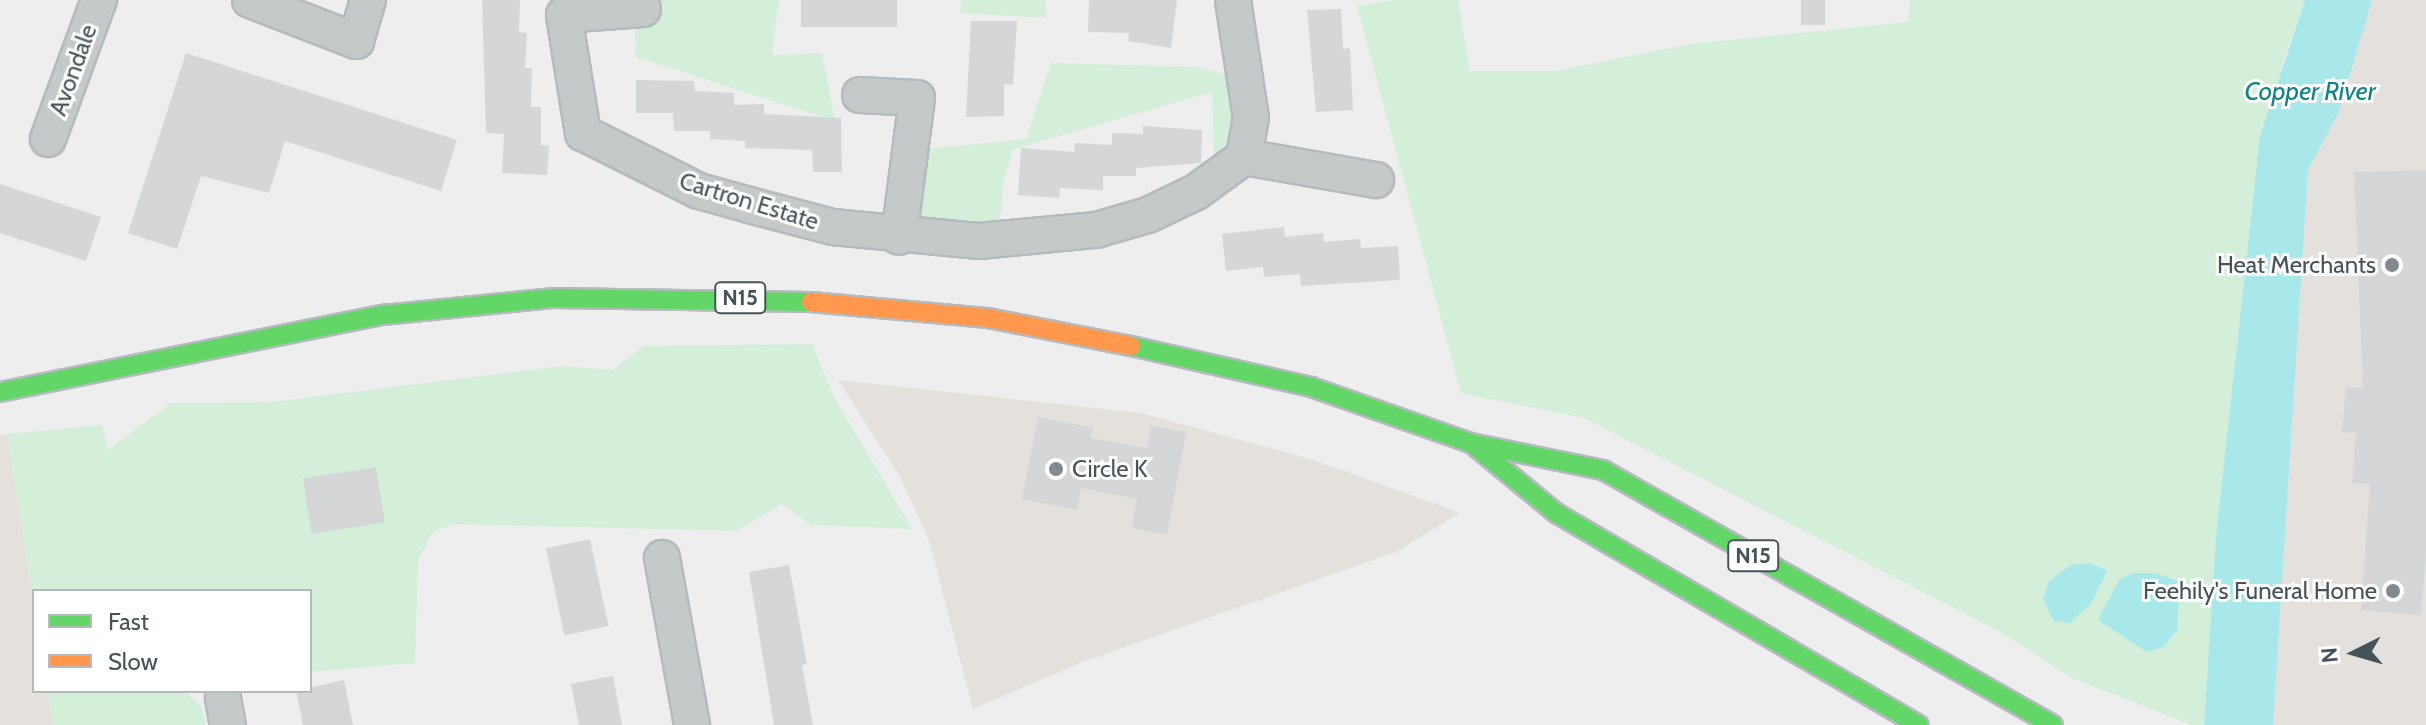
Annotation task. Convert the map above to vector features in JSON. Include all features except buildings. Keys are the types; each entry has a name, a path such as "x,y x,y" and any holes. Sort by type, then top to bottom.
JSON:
{"highway":[{"name":"N15","path":"0,392 383,315 554,298 709,297 887,306 1118,341 1311,387 1471,443 1603,470 2053,725"},
{"name":"N15","path":"1471,443 1556,513 1778,647 1919,725"}],"street":[{"name":"Avondale","path":"48,139 99,0"},
{"path":"250,0 356,41 368,0"},
{"path":"1233,0 1251,118 1244,157 1376,180"},
{"name":"Cartron Estate","path":"643,9 562,8 583,133 699,191 833,227 899,237 979,241 1096,230 1148,215 1196,192 1244,157"},
{"path":"860,95 917,98 899,237"},
{"path":"662,558 692,725"}],"shaded area":[{"path":"2372,0 2426,0 2426,725 2273,725 2308,170 2339,112"},
{"path":"838,380 1141,413 1314,460 1460,513 1396,552 1085,661 973,709 929,540 899,475"},
{"path":"7,434 32,590 32,693 48,693 53,725 0,725 0,435"}],"green space":[{"path":"634,0 779,0 772,55 822,53 835,121 636,57"},
{"path":"961,0 1046,0 1045,18 960,13"},
{"path":"1396,0 1458,0 1470,71 1556,71 1691,44 1908,22 1910,0 2305,0 2283,62 2216,537 2204,725 2192,725 2072,678 1999,631 1584,418 1461,393 1357,6"},
{"path":"1051,63 1197,67 1221,73 1236,80 1236,135 1214,155 1212,92 1014,149 1003,181 1000,221 930,225 916,218 925,149 1026,139"},
{"path":"812,344 834,397 912,529 811,525 782,504 736,531 453,524 433,532 418,560 415,663 312,672 312,589 32,590 7,434 102,425 108,450 171,403 272,402 562,366 612,370 644,346"},
{"path":"48,693 187,693 202,707 205,725 53,725"}],"water":[{"name":"Copper River","path":"2305,0 2372,0 2339,112 2308,170 2273,725 2204,725 2216,537 2260,136"},
{"path":"2090,563 2107,571 2091,603 2070,623 2054,621 2043,599 2049,581 2071,565"},
{"path":"2133,573 2156,573 2180,582 2177,630 2163,647 2147,652 2098,620 2119,580"}],"traffic: fast":[{"path":"0,392 383,315 554,298 811,302"},
{"path":"1131,346 1311,387 1471,443 1603,470 2053,725"},
{"path":"1476,447 1556,513 1919,725"}],"traffic: slow":[{"path":"811,302 988,318 1131,346"}],"place":[{"name":"Heat Merchants","path":"2392,265"},
{"name":"Circle K","path":"1056,469"},
{"name":"Feehily's Funeral Home","path":"2393,591"}]}
